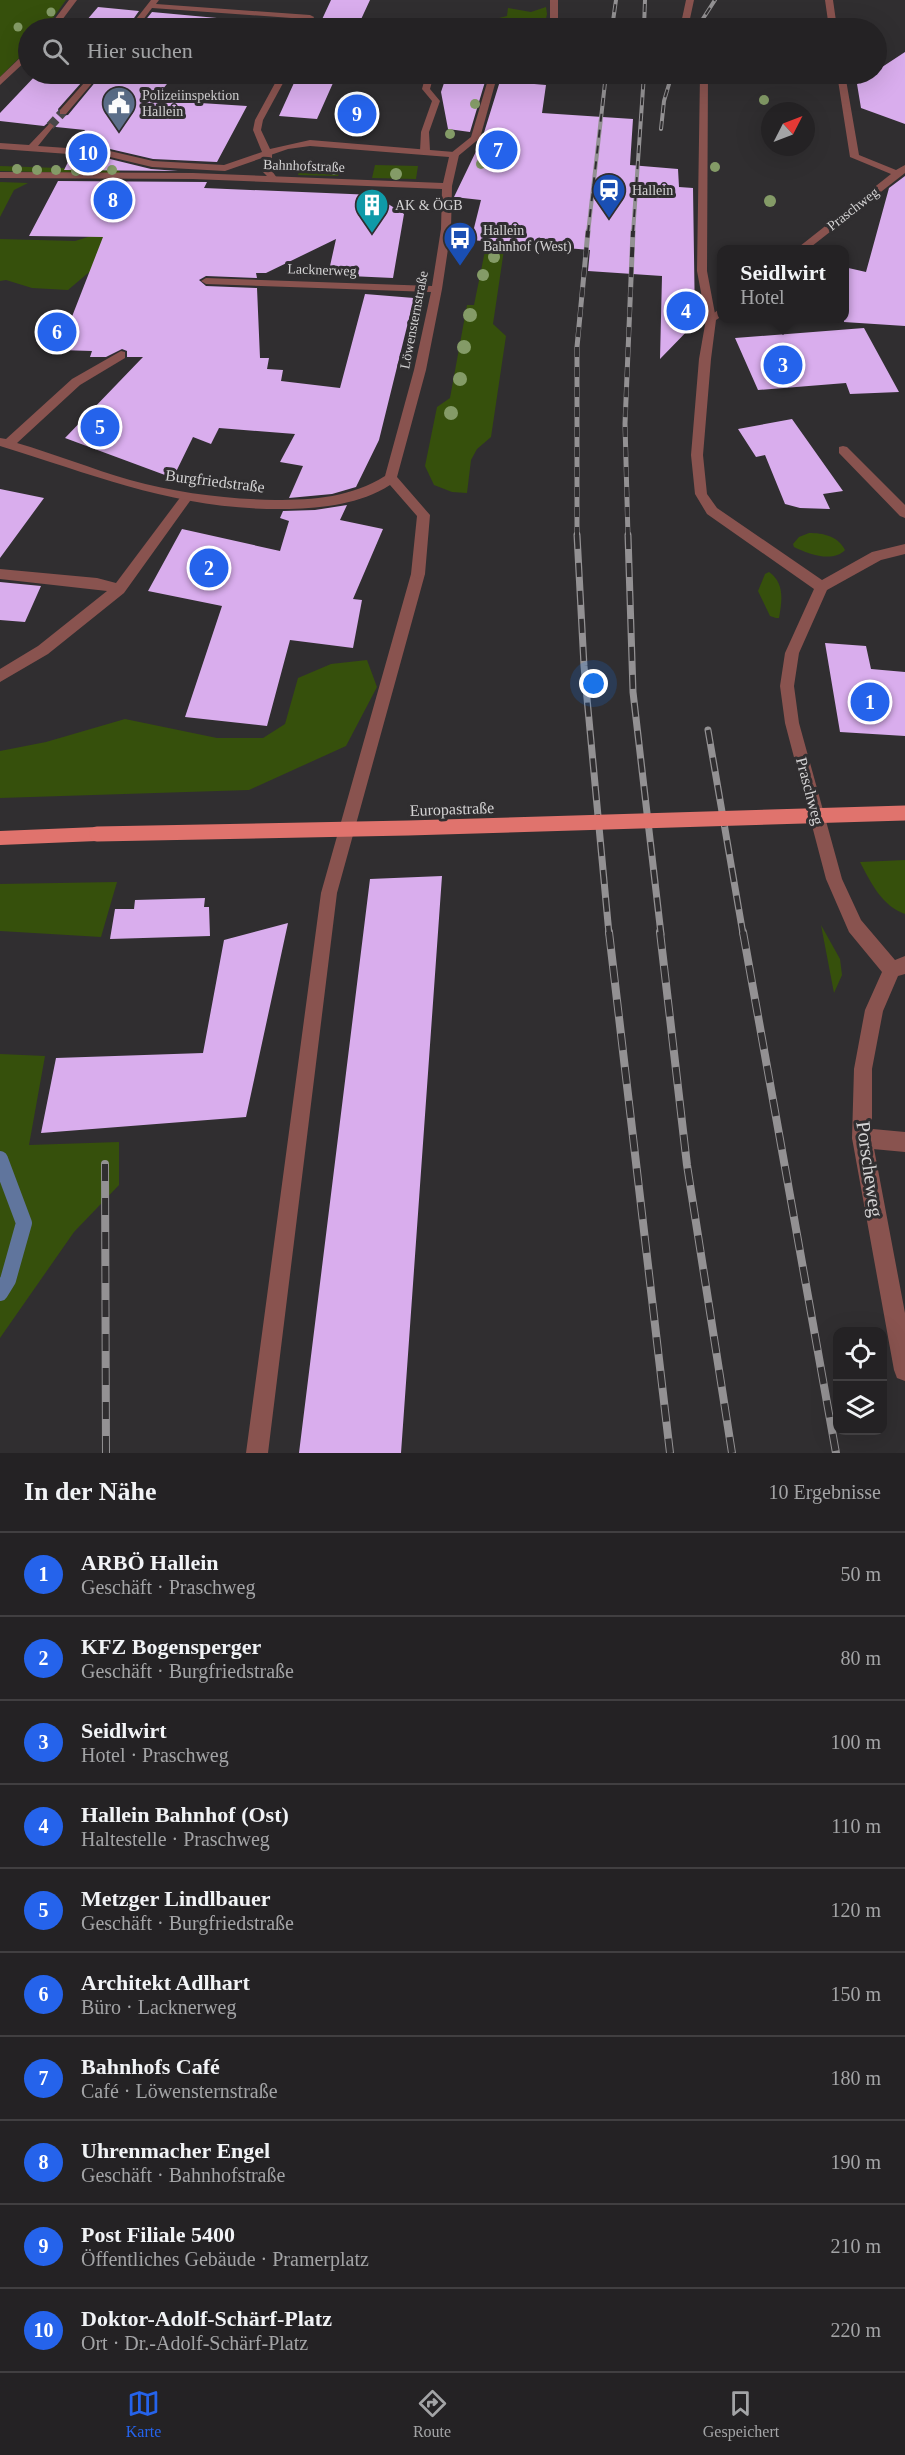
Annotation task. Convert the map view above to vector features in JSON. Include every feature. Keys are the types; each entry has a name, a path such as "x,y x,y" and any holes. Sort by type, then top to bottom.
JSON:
{"main road":[{"name":"Europastraße","path":"0,838 432,828 905,813"}],"street":[{"path":"60,18 73,0"},
{"path":"554,0 554,18"},
{"path":"686,18 690,0"},
{"path":"829,0 832,18"},
{"path":"141,18 154,3 310,18"},
{"path":"0,82 18,65"},
{"path":"63,112 87,84"},
{"path":"272,178 267,171 267,152 257,129 279,84"},
{"path":"425,151 425,132 436,101 426,89 427,84"},
{"path":"0,146 110,154 166,166 225,168 267,152 310,144 454,155 476,138 491,84"},
{"path":"704,84 702,271 716,315 705,359 697,455 701,494 712,512 822,587 877,556 905,549"},
{"path":"843,84 855,156 901,171"},
{"path":"32,147 50,126"},
{"name":"Löwensternstraße","path":"391,478 420,370 437,289 446,229 447,186 454,155"},
{"path":"160,177 166,166"},
{"name":"Praschweg","path":"805,245 901,171"},
{"name":"Bahnhofstraße","path":"0,175 272,178 447,186"},
{"name":"Lacknerweg","path":"207,281 437,289"},
{"path":"4,443 76,382 121,355"},
{"name":"Burgfriedstraße","path":"4,443 145,488 186,498 251,505 334,502 357,497 376,489 391,478"},
{"path":"843,450 905,513"},
{"path":"257,1453 329,893 418,574 424,515 391,478"},
{"path":"0,676 43,650 119,589 186,498"},
{"path":"0,574 97,583 119,589"},
{"name":"Praschweg","path":"822,587 792,653 787,686 792,723 834,879 855,926 898,967"},
{"name":"Porscheweg","path":"898,967 873,1010 863,1069 862,1138 905,1370"},
{"path":"862,1138 905,1142"}],"green space":[{"path":"0,0 66,0 53,18 18,18 18,59 0,77"},
{"path":"546,7 546,18 499,18 507,16 508,8 531,12"},
{"path":"301,163 342,164 338,176 298,175"},
{"path":"375,165 418,166 416,179 372,178"},
{"path":"0,166 119,170 120,172 117,174 0,171"},
{"path":"0,182 28,183 14,190 0,217"},
{"path":"91,236 111,236 94,268 68,290 32,288 6,280 0,281 0,239 75,241"},
{"path":"487,241 505,243 493,324 506,336 491,437 477,449 471,460 467,493 452,492 434,485 425,466 437,407 450,398 467,305 474,305"},
{"path":"809,533 830,536 838,541 845,550 840,554 827,557 794,547 793,544 799,537"},
{"path":"769,572 778,581 780,587 779,618 770,616 758,591 765,574"},
{"path":"367,660 377,687 346,746 249,790 0,798 0,751 46,742 125,719 217,738 263,738 285,724 298,678 331,664"},
{"path":"905,860 905,914 884,900 873,886 860,862"},
{"path":"117,882 101,937 0,931 0,884"},
{"path":"821,925 840,959 842,975 834,993"},
{"path":"0,1054 45,1056 29,1145 119,1142 119,1185 74,1232 0,1338"}],"building":[{"path":"331,0 370,0 362,18 323,18"},
{"path":"98,7 139,11 134,18 89,18"},
{"path":"152,12 217,18 147,18"},
{"path":"905,52 905,124 861,108 857,84 887,84 887,64"},
{"path":"28,84 80,84 58,109 60,116 68,115 94,84 167,84 154,100 247,106 217,162 153,159 110,149 77,146 85,130 56,127 50,121 44,126 0,121 0,113"},
{"path":"293,84 333,84 317,119 279,116"},
{"path":"444,84 484,84 470,132 448,129 441,92"},
{"path":"499,84 546,85 542,113 633,119 630,165 678,169 679,187 693,188 695,323 660,359 662,276 588,271 590,250 471,240 481,200 454,197 482,139"},
{"path":"71,156 110,159 151,169 178,171 64,170"},
{"path":"905,176 905,326 849,322 849,268 866,272 889,188"},
{"path":"58,181 207,182 204,188 374,195 404,214 393,278 328,275 336,239 266,273 256,273 257,278 206,276 199,280 206,286 257,288 260,358 269,358 267,369 283,370 281,381 340,388 365,294 414,298 379,440 356,487 332,494 289,498 303,466 280,462 295,434 219,428 211,444 193,437 173,478 65,438 143,357 127,357 127,351 122,349 106,357 90,357 92,351 59,350 103,237 29,236"},
{"path":"864,328 899,392 850,394 846,383 758,390 735,338"},
{"path":"792,419 843,491 823,494 830,509 800,508 785,504 765,455 756,457 738,429"},
{"path":"0,489 44,498 0,558"},
{"path":"347,505 340,520 383,529 353,599 362,600 353,648 290,640 267,726 185,717 222,606 148,591 182,529 280,551 289,521 280,518 283,511 315,510"},
{"path":"0,582 41,586 25,622 0,620"},
{"path":"825,643 866,646 871,669 905,672 905,736 840,732"},
{"path":"442,876 401,1453 299,1453 370,879"},
{"path":"205,898 204,907 209,907 210,936 110,939 115,909 134,909 135,900"},
{"path":"288,923 246,1117 41,1133 56,1058 203,1053 224,940"}],"waterway":[{"path":"0,1159 24,1223 8,1280 0,1293"}],"tunnel":[{"path":"50,126 63,112"}],"railway":[{"path":"613,18 616,0"},
{"path":"644,18 645,0"},
{"path":"703,18 715,0"},
{"path":"588,233 605,84"},
{"path":"633,233 643,84"},
{"path":"661,129 664,101 669,84"},
{"path":"577,535 577,347 588,231"},
{"path":"628,537 625,424 633,231"},
{"path":"577,535 584,666 609,934"},
{"path":"628,535 633,692 661,934"},
{"path":"708,730 743,934"},
{"path":"609,932 670,1453"},
{"path":"660,932 687,1165 732,1453"},
{"path":"743,932 836,1453"},
{"path":"105,1164 106,1453"}],"place":[{"name":"Post Filiale 5400","path":"357,114"},
{"name":"Polizeiinspektion Hallein","path":"119,132"},
{"name":"Bahnhofs Café","path":"498,150"},
{"name":"Doktor-Adolf-Schärf-Platz","path":"88,153"},
{"name":"Uhrenmacher Engel","path":"113,200"},
{"name":"Hallein","path":"609,219"},
{"name":"AK & ÖGB","path":"372,234"},
{"name":"Hallein Bahnhof (West)","path":"460,267"},
{"name":"Hallein Bahnhof (Ost)","path":"686,311"},
{"name":"Architekt Adlhart","path":"57,332"},
{"name":"Seidlwirt","path":"783,365"},
{"name":"Metzger Lindlbauer","path":"100,427"},
{"name":"KFZ Bogensperger","path":"209,568"},
{"name":"ARBÖ Hallein","path":"870,702"}]}
